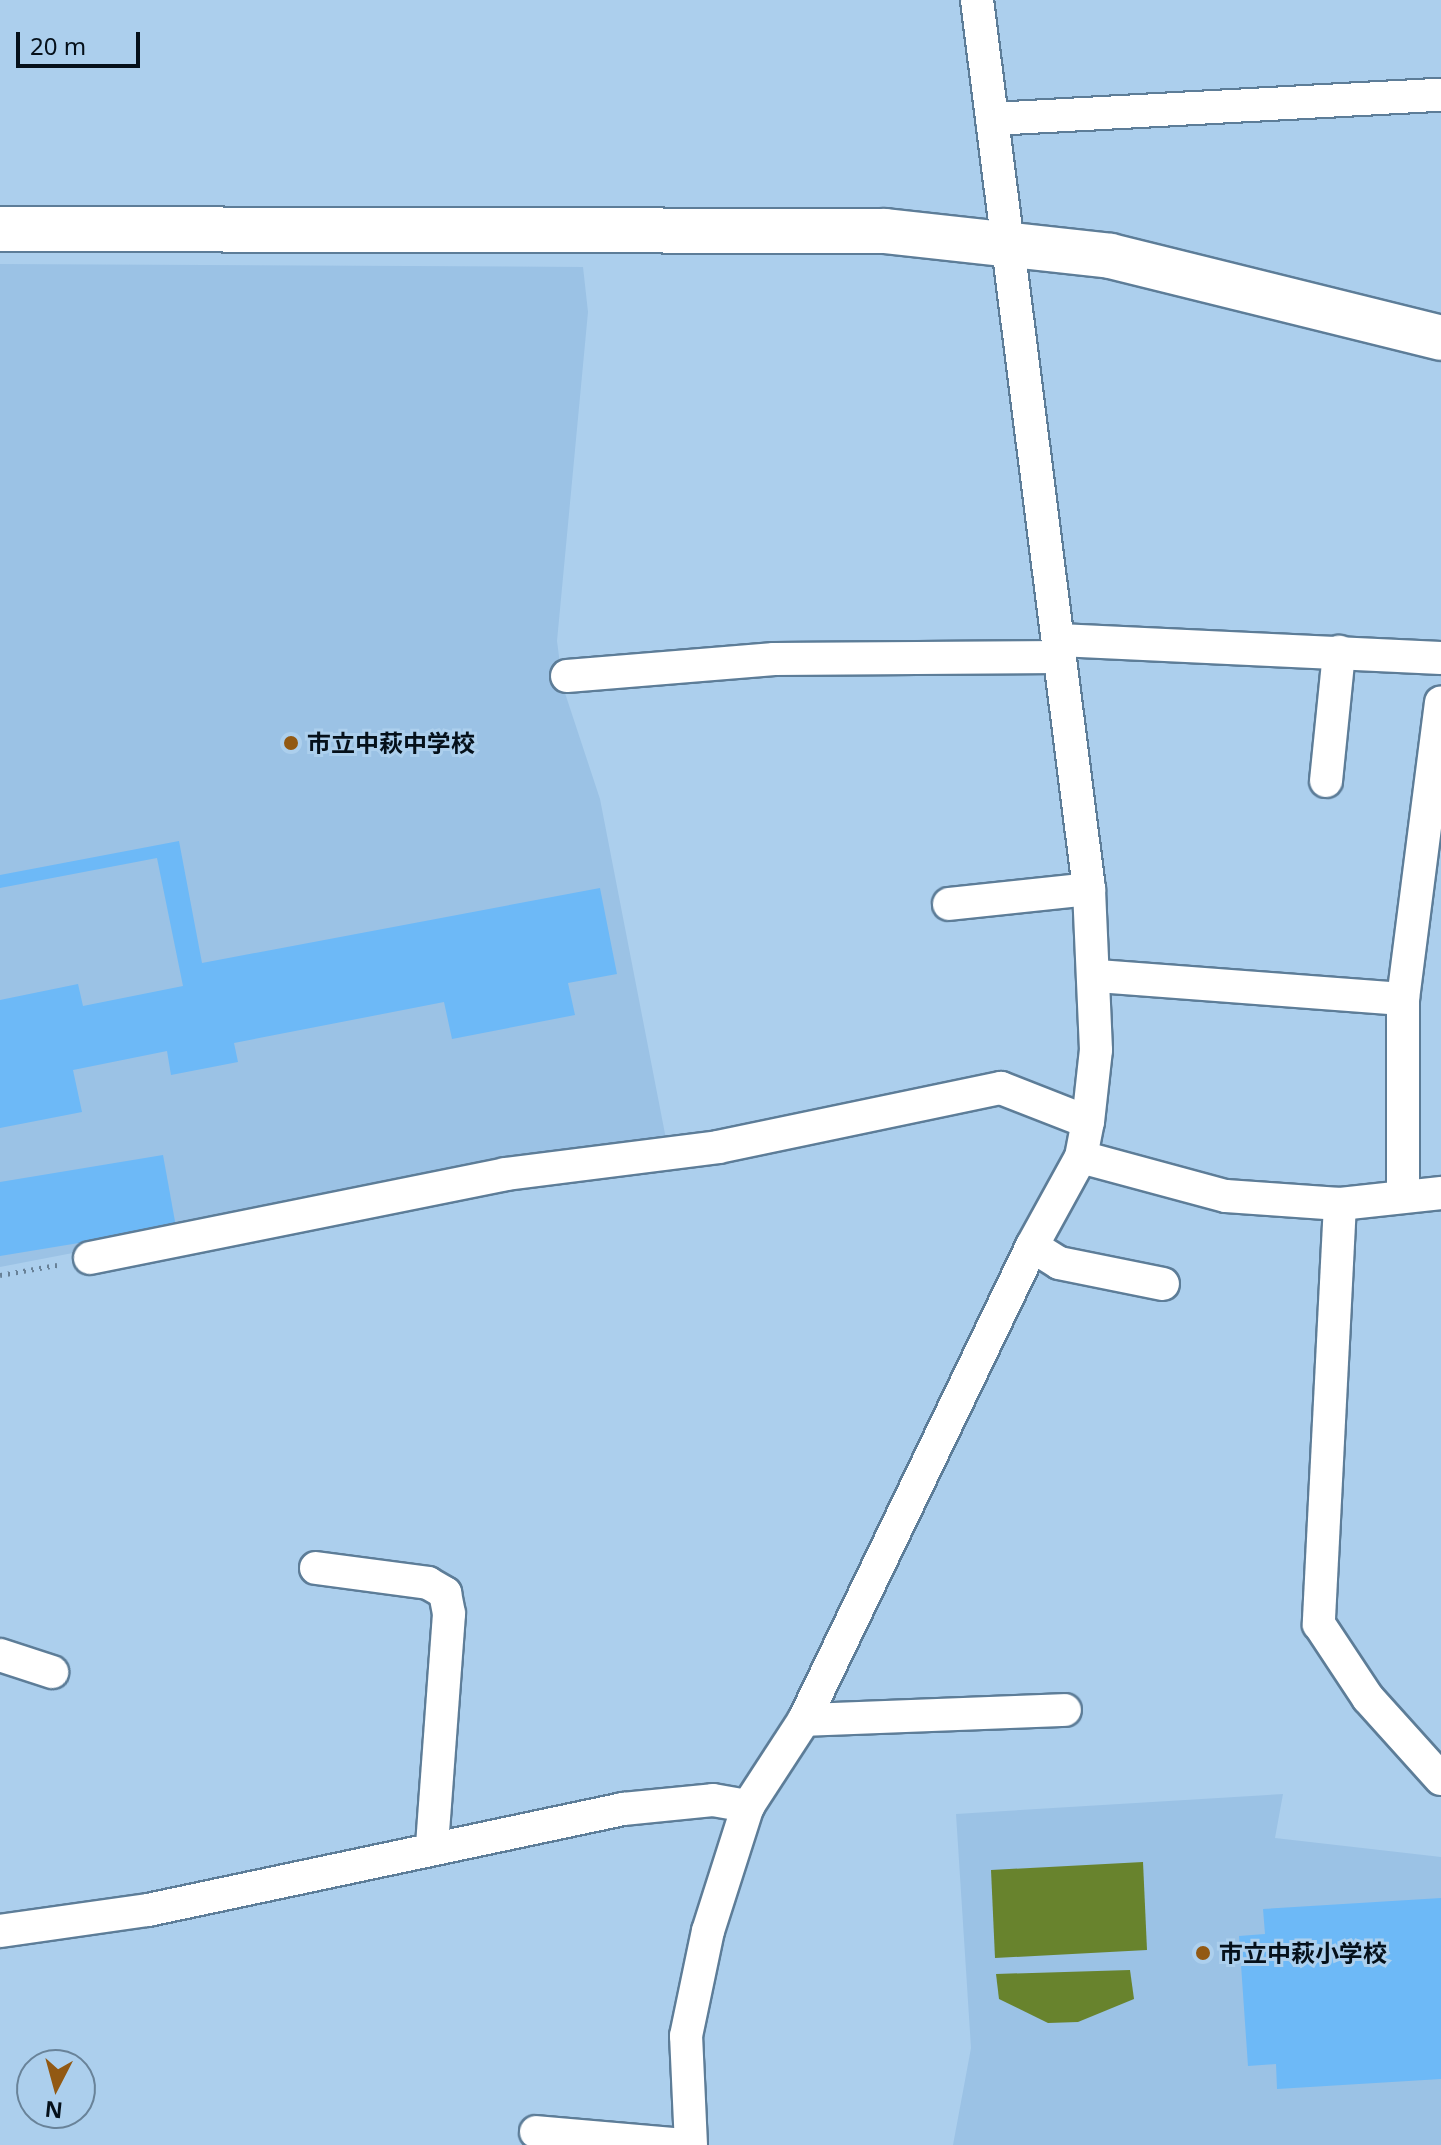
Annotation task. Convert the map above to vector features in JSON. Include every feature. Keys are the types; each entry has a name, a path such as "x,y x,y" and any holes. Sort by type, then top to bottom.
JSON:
{"street":[{"path":"536,2132 688,2145 686,2036 708,1931 748,1806 804,1720 1032,1246 1081,1157 1096,1050 1097,976 1060,649 977,0"},
{"path":"992,119 1441,95"},
{"path":"0,229 885,231 1008,242 1110,256 1441,338"},
{"path":"567,676 774,659 1060,649 1339,652 1441,658"},
{"path":"1326,781 1339,652"},
{"path":"1403,1195 1403,999 1441,702"},
{"path":"949,904 1089,889"},
{"path":"1097,976 1403,999"},
{"path":"90,1258 505,1174 718,1147 1001,1088 1088,1122"},
{"path":"1081,1157 1226,1196 1340,1204 1441,1193"},
{"path":"1340,1204 1319,1624 1368,1698 1441,1779"},
{"path":"1032,1246 1059,1263 1163,1284"},
{"path":"316,1568 428,1583 445,1593 449,1614 432,1848"},
{"path":"0,1655 52,1672"},
{"path":"804,1720 1065,1710"},
{"path":"0,1931 148,1910 623,1809 713,1800 748,1806"}],"path":[{"path":"0,1275 90,1258"}],"shaded area":[{"name":"市立中萩中学校","path":"0,264 583,267 588,312 557,641 563,687 600,799 666,1139 0,1267"},
{"name":"市立中萩小学校","path":"1283,1794 1275,1838 1441,1857 1441,2145 953,2145 971,2048 956,1814"},
{"path":"1143,1862 1147,1950 995,1958 991,1870"},
{"path":"1130,1970 1134,1999 1078,2022 1048,2023 999,1999 996,1974"}],"building":[{"path":"179,841 202,963 600,888 617,974 568,983 575,1015 452,1039 444,1002 234,1043 238,1062 171,1075 167,1051 73,1070 82,1112 0,1128 0,1000 78,984 83,1006 183,986 157,858 0,888 0,875"},
{"path":"163,1155 176,1227 0,1256 0,1182"},
{"path":"1441,1898 1441,2079 1277,2089 1276,2064 1248,2066 1239,1936 1265,1934 1263,1909"}],"place":[{"name":"市立中萩中学校","path":"291,743"},
{"name":"市立中萩小学校","path":"1203,1953"}]}
